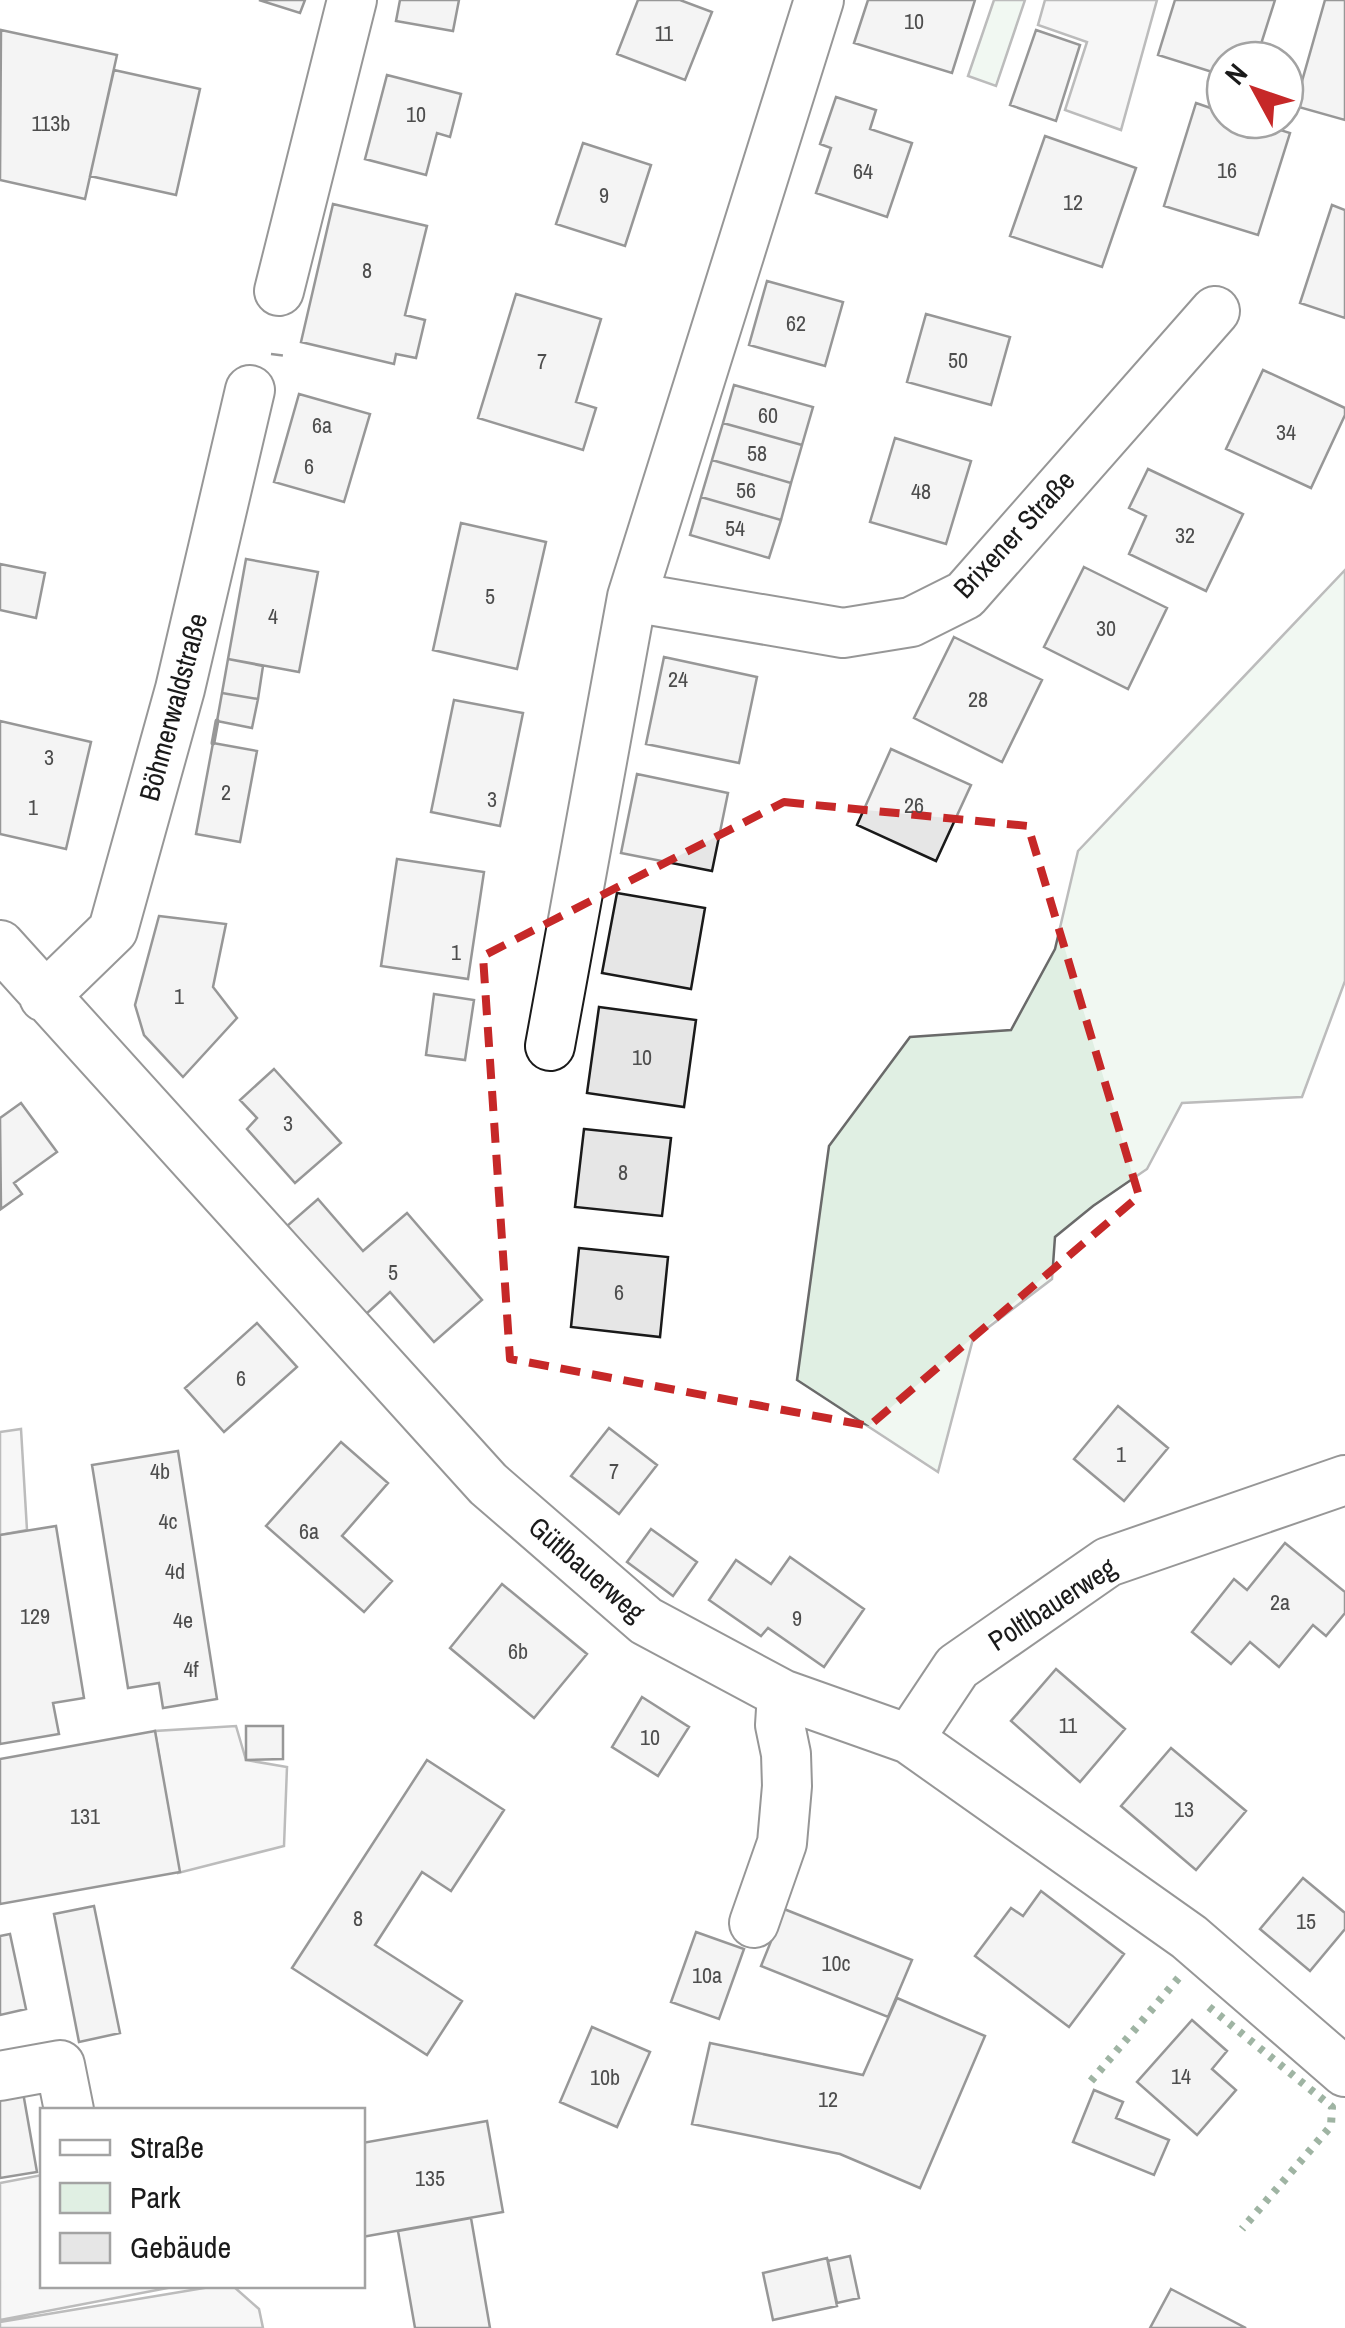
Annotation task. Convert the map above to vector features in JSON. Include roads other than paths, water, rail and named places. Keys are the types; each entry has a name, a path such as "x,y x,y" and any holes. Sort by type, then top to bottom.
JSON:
{"street":[{"path":"280,291 352,0"},
{"path":"550,1046 632,597 819,0"},
{"name":"Brixener Straße","path":"632,597 843,633 911,622 964,595 1216,311"},
{"name":"Böhmerwaldstraße","path":"44,997 113,930 180,689 250,390"},
{"name":"Gütlbauerweg","path":"0,945 488,1484 646,1621 782,1694 909,1739 1189,1937 1345,2072"},
{"name":"Poltlbauerweg","path":"909,1739 957,1667 1108,1562 1345,1480"},
{"path":"754,1924 782,1843 787,1786 780,1725 782,1694"},
{"path":"0,2076 60,2065 68,2108"}]}
